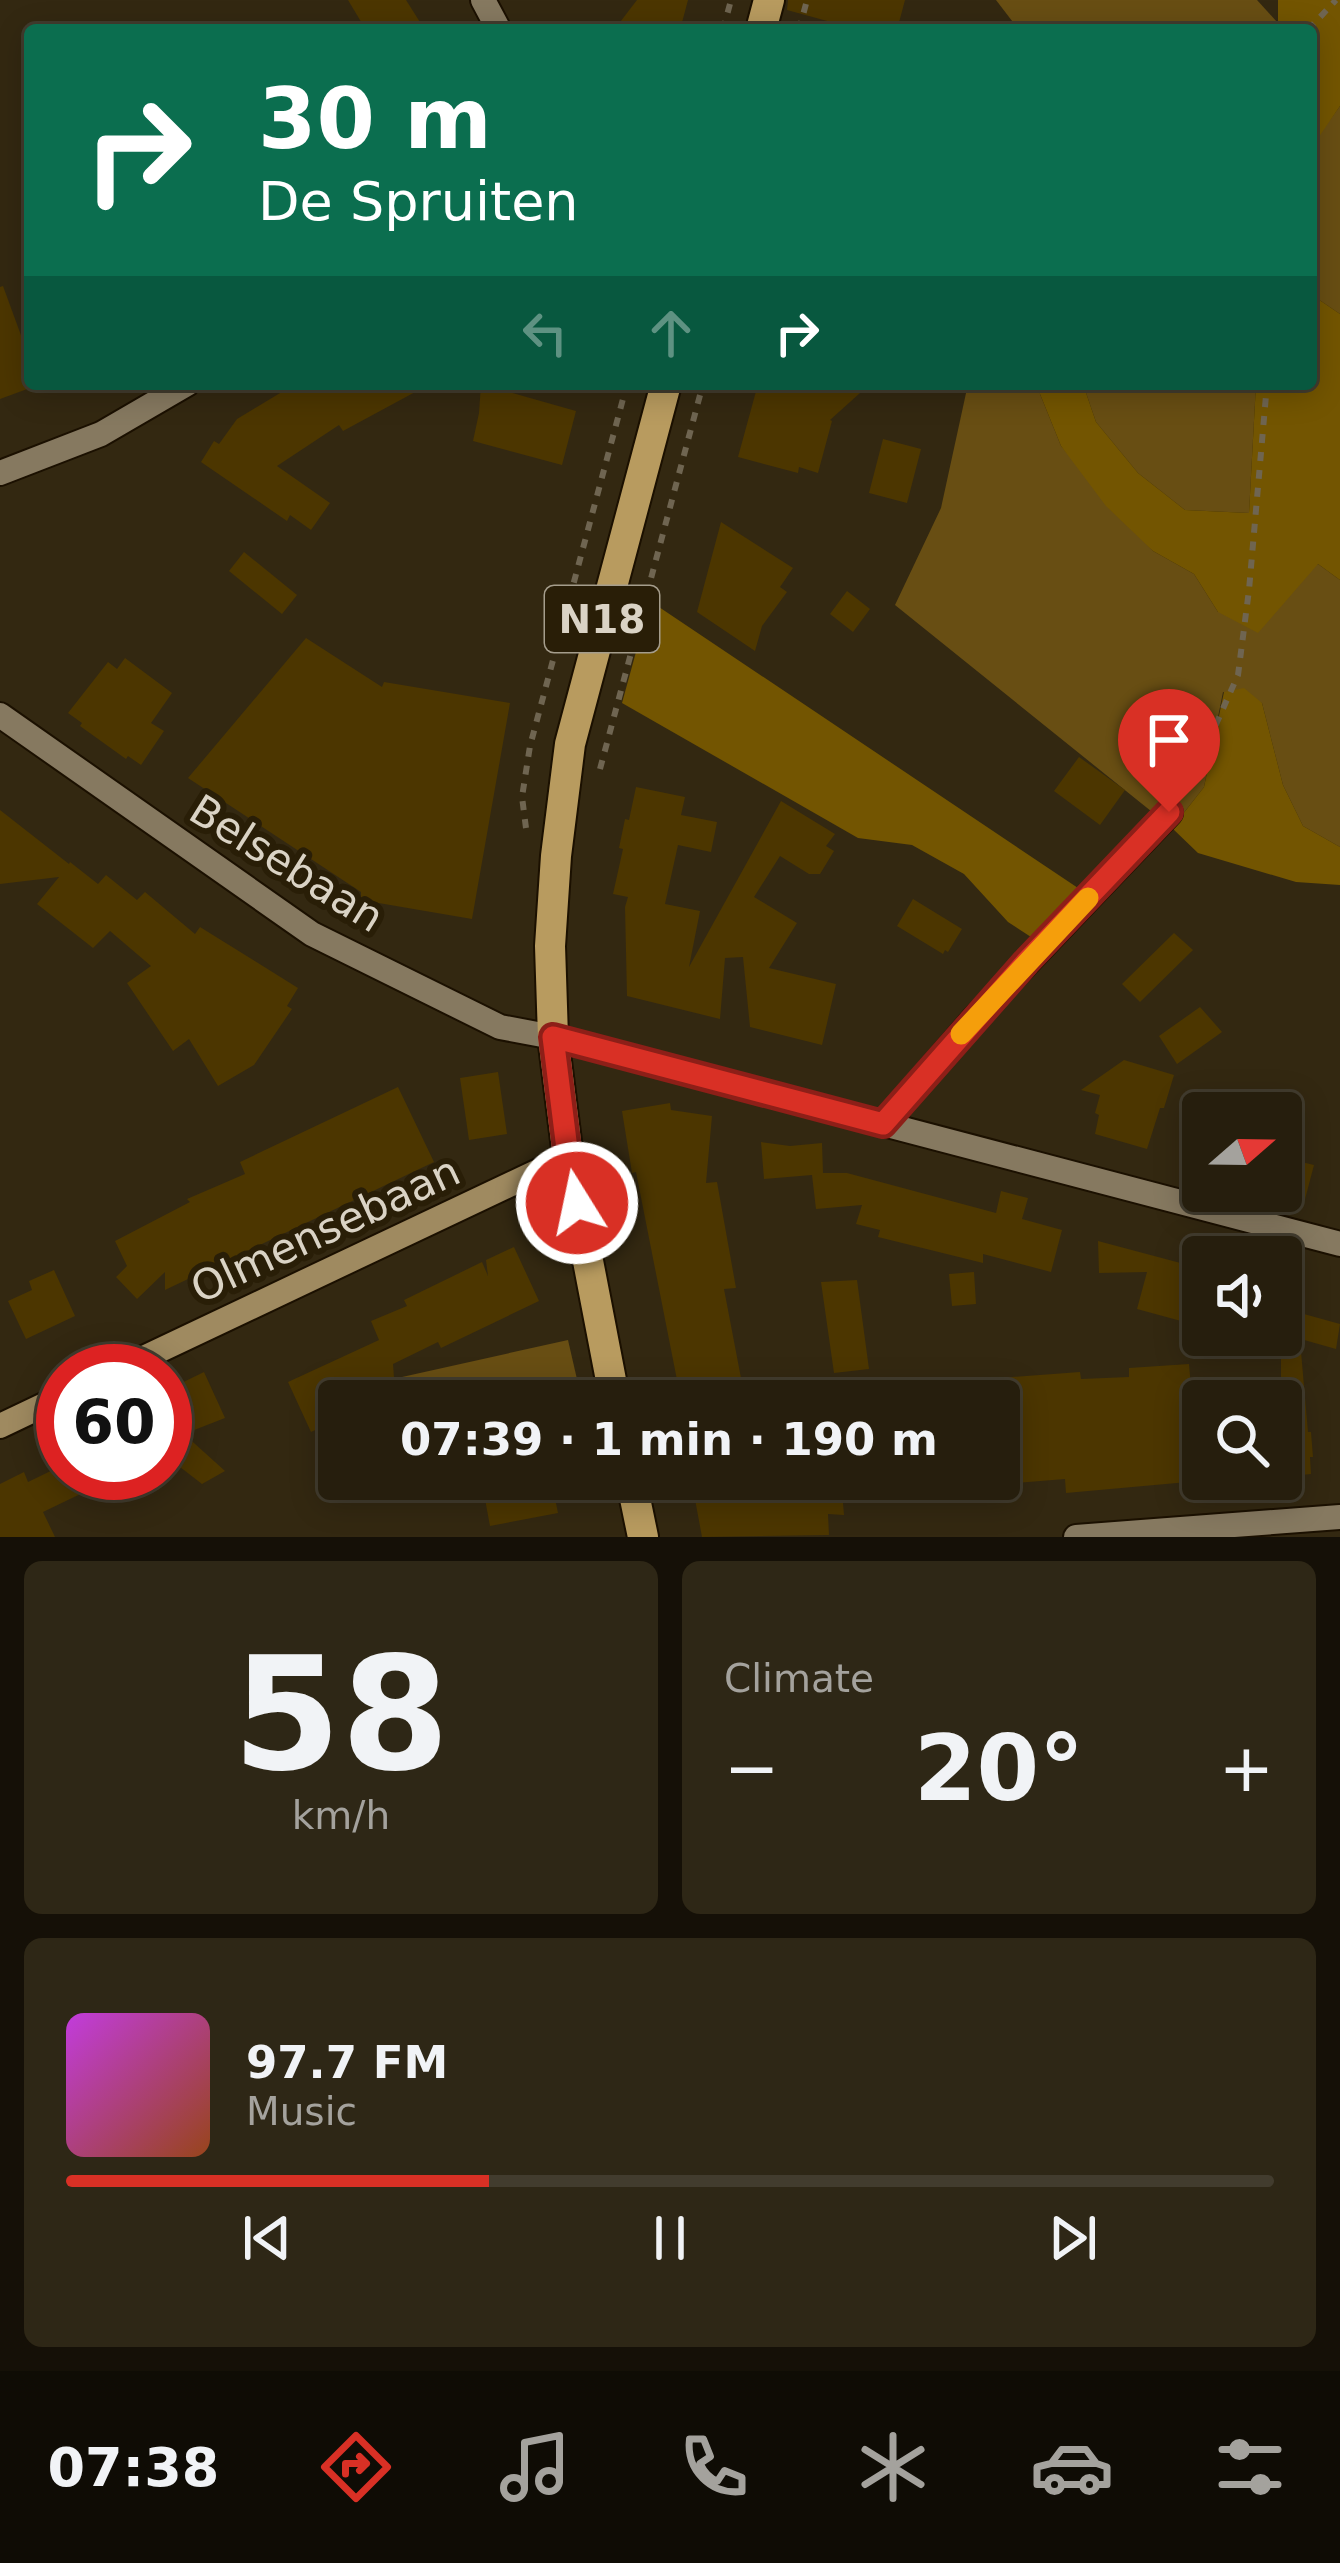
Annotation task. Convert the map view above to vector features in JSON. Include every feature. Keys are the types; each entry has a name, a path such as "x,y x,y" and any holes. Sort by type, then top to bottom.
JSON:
{"main road":[{"name":"N18","path":"611,1380 568,1157 553,1037 551,923 570,744 664,390"},
{"path":"635,1500 643,1537"}],"street":[{"path":"0,473 100,434 177,390"},
{"name":"Belsebaan","path":"0,715 311,934 500,1027 1340,1244"},
{"path":"883,1124 1013,976 1169,812"},
{"name":"Olmensebaan","path":"173,1344 568,1157"},
{"path":"0,1426 36,1409"},
{"path":"1076,1537 1340,1517"}],"path":[{"path":"1314,24 1336,0"},
{"path":"595,781 701,390"},
{"path":"1169,812 1202,758 1238,675 1267,390"}],"shaded area":[{"path":"996,0 1257,0 1278,23 1278,24 1014,24"},
{"path":"1278,0 1340,0 1340,106 1317,140 1317,24 1278,24"},
{"path":"1340,106 1340,314 1317,298 1317,138"},
{"path":"1317,298 1340,314 1340,580 1318,564 1258,633 1218,612 1194,574 1153,551 1106,506 1061,446 1040,390 1085,390 1096,422 1138,473 1185,510 1249,513 1256,390 1317,390"},
{"path":"967,390 1040,390 1061,446 1153,551 1194,574 1218,612 1318,564 1340,580 1340,847 1303,826 1283,785 1262,703 1223,692 1204,787 1172,828 895,605 941,508"},
{"path":"1085,390 1256,390 1249,513 1185,510 1138,473 1096,422"},
{"path":"650,601 1081,890 1031,937 1008,922 964,874 912,845 858,838 622,703"},
{"path":"1244,688 1262,703 1283,785 1303,826 1340,847 1340,885 1296,882 1198,853 1172,828 1204,787 1224,692"},
{"path":"568,1340 577,1380 388,1380"}],"building":[{"path":"348,0 406,0 421,24 362,24"},
{"path":"637,0 688,0 682,24 619,24"},
{"path":"788,0 905,0 899,24 838,24 787,10"},
{"path":"0,287 24,344 25,390 0,399"},
{"path":"285,390 419,390 343,431 339,425 277,466 330,503 311,530 290,515 287,521 201,462 237,419"},
{"path":"481,390 502,390 576,411 562,465 473,441"},
{"path":"756,390 863,390 830,420 818,473 799,467 798,473 738,457"},
{"path":"883,439 921,449 907,503 869,493"},
{"path":"721,522 793,568 780,587 787,592 762,626 755,651 697,612"},
{"path":"244,552 297,595 282,614 229,571"},
{"path":"847,591 870,609 853,632 830,614"},
{"path":"306,638 382,687 384,682 510,703 472,919 361,900 361,892 188,778"},
{"path":"125,658 172,693 151,723 164,731 141,765 126,759 68,713 108,662 117,669"},
{"path":"1079,757 1125,790 1100,825 1054,791"},
{"path":"636,787 685,797 681,815 717,822 711,852 678,845 665,904 700,911 689,967 781,801 835,834 826,846 834,851 820,874 809,874 780,856 754,897 797,923 769,968 836,984 822,1045 750,1027 743,957 725,958 720,1019 627,996 628,897 613,894 625,819 629,820"},
{"path":"0,810 98,884 106,875 137,900 145,892 195,934 200,927 298,988 287,1006 292,1009 254,1065 218,1086 189,1039 173,1051 127,983 151,966 110,931 93,948 37,904 59,877 0,884"},
{"path":"913,899 962,929 948,952 943,954 897,926"},
{"path":"1174,933 1193,950 1140,1002 1122,984"},
{"path":"1200,1007 1222,1032 1177,1064 1159,1036"},
{"path":"1124,1060 1174,1075 1147,1149 1095,1134 1100,1095 1081,1090"},
{"path":"498,1072 507,1134 469,1140 460,1078"},
{"path":"398,1087 434,1162 165,1290 165,1272 137,1299 116,1277 127,1266 115,1241 190,1202 187,1199 245,1174 240,1162"},
{"path":"670,1103 671,1110 712,1116 706,1183 717,1182 736,1288 724,1289 741,1378 677,1380 622,1111"},
{"path":"761,1142 822,1143 823,1173 847,1173 996,1213 1001,1191 1028,1198 1022,1219 1062,1230 1051,1272 983,1254 983,1263 878,1237 880,1230 856,1224 862,1205 816,1209 812,1175 764,1179"},
{"path":"1302,1162 1314,1165 1302,1202"},
{"path":"1098,1241 1182,1263 1182,1321 1137,1309 1147,1272 1099,1273"},
{"path":"514,1247 539,1301 441,1348 438,1342 393,1364 394,1377 318,1380 318,1429 311,1432 288,1382 379,1340 371,1321 407,1306 404,1300 482,1262 488,1276 486,1260"},
{"path":"54,1270 75,1316 26,1339 8,1301 32,1290 29,1281"},
{"path":"974,1272 976,1304 952,1306 949,1274"},
{"path":"857,1280 869,1369 834,1373 821,1282"},
{"path":"1304,1314 1340,1324 1336,1349 1302,1339"},
{"path":"1281,1356 1301,1356 1311,1474 1302,1475 1302,1380 1281,1380"},
{"path":"1189,1364 1190,1380 1182,1380 1182,1483 1066,1493 1065,1479 1020,1483 1020,1380 999,1378 1080,1372 1081,1379 1129,1377 1129,1368"},
{"path":"204,1372 225,1418 192,1431 192,1378"},
{"path":"192,1441 225,1471 202,1484 192,1476"},
{"path":"24,1472 28,1482 36,1478 36,1500 68,1500 43,1512 55,1537 0,1537 0,1484"},
{"path":"485,1500 555,1500 558,1513 490,1526"},
{"path":"695,1500 843,1500 844,1515 828,1514 829,1535 702,1537"}],"slow traffic":[{"path":"961,1034 1088,898"}],"route":[{"path":"577,1203 553,1037 883,1124 1026,962 1169,812"}]}
